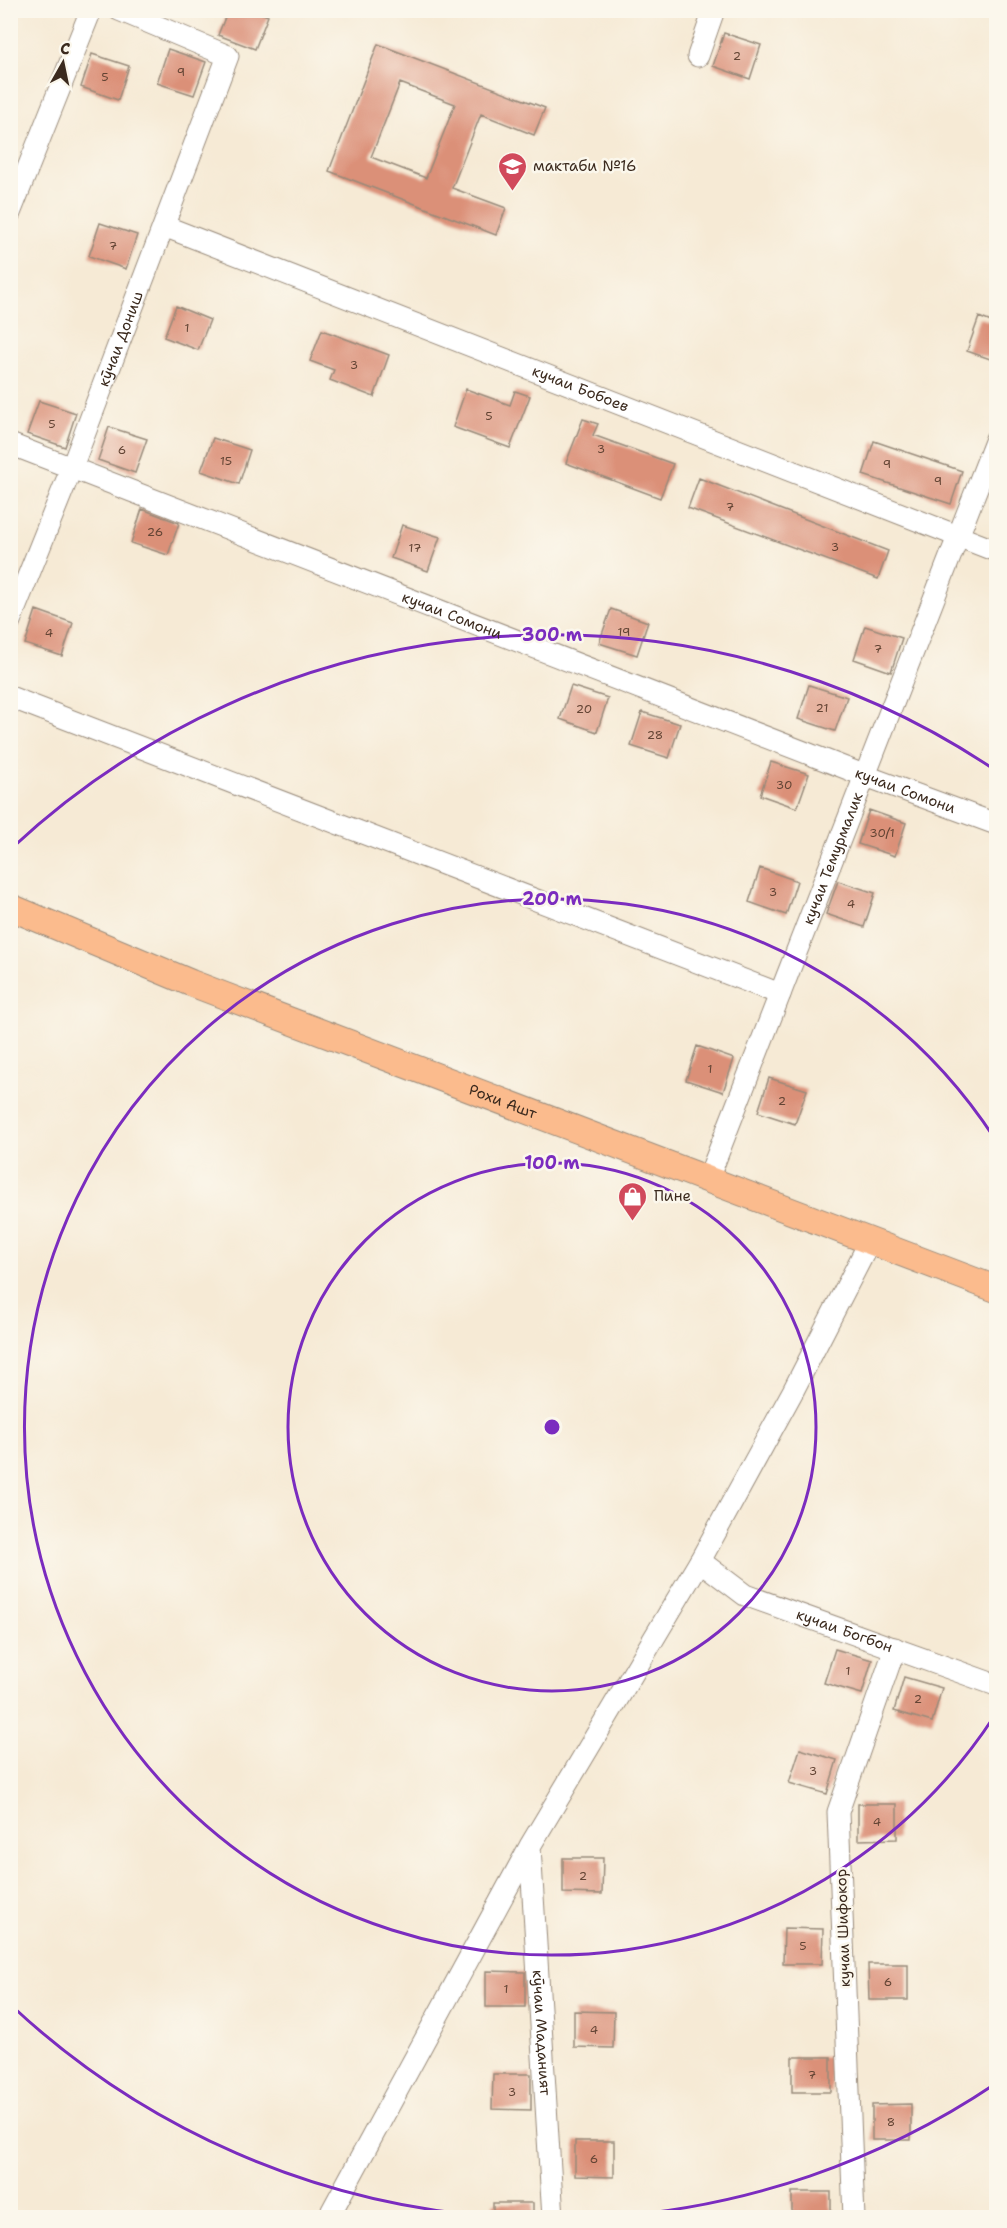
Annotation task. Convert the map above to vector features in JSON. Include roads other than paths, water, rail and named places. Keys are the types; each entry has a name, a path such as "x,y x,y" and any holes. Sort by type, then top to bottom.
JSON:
{"main road":[{"name":"Рохи Ашт","path":"10,907 191,983 996,1289"}],"street":[{"path":"10,213 91,10"},
{"name":"кӯчаи Дониш","path":"10,621 72,467 228,56 119,10"},
{"path":"698,56 714,10"},
{"name":"кучаи Бобоев","path":"164,226 996,551"},
{"name":"кучаи Темурмалик","path":"708,1179 996,440"},
{"name":"кучаи Сомони","path":"10,444 866,776 996,824"},
{"path":"10,697 780,994"},
{"path":"328,2217 530,1846 700,1561 794,1391 870,1241"},
{"name":"кучаи Богбон","path":"700,1561 745,1594 996,1685"},
{"name":"кучаи Шифокор","path":"854,2217 838,1812 895,1648"},
{"name":"кӯчаи Маданият","path":"530,1846 553,2217"}],"place":[{"name":"мактаби №16","path":"512,192"},
{"name":"Пине","path":"633,1222"}]}
